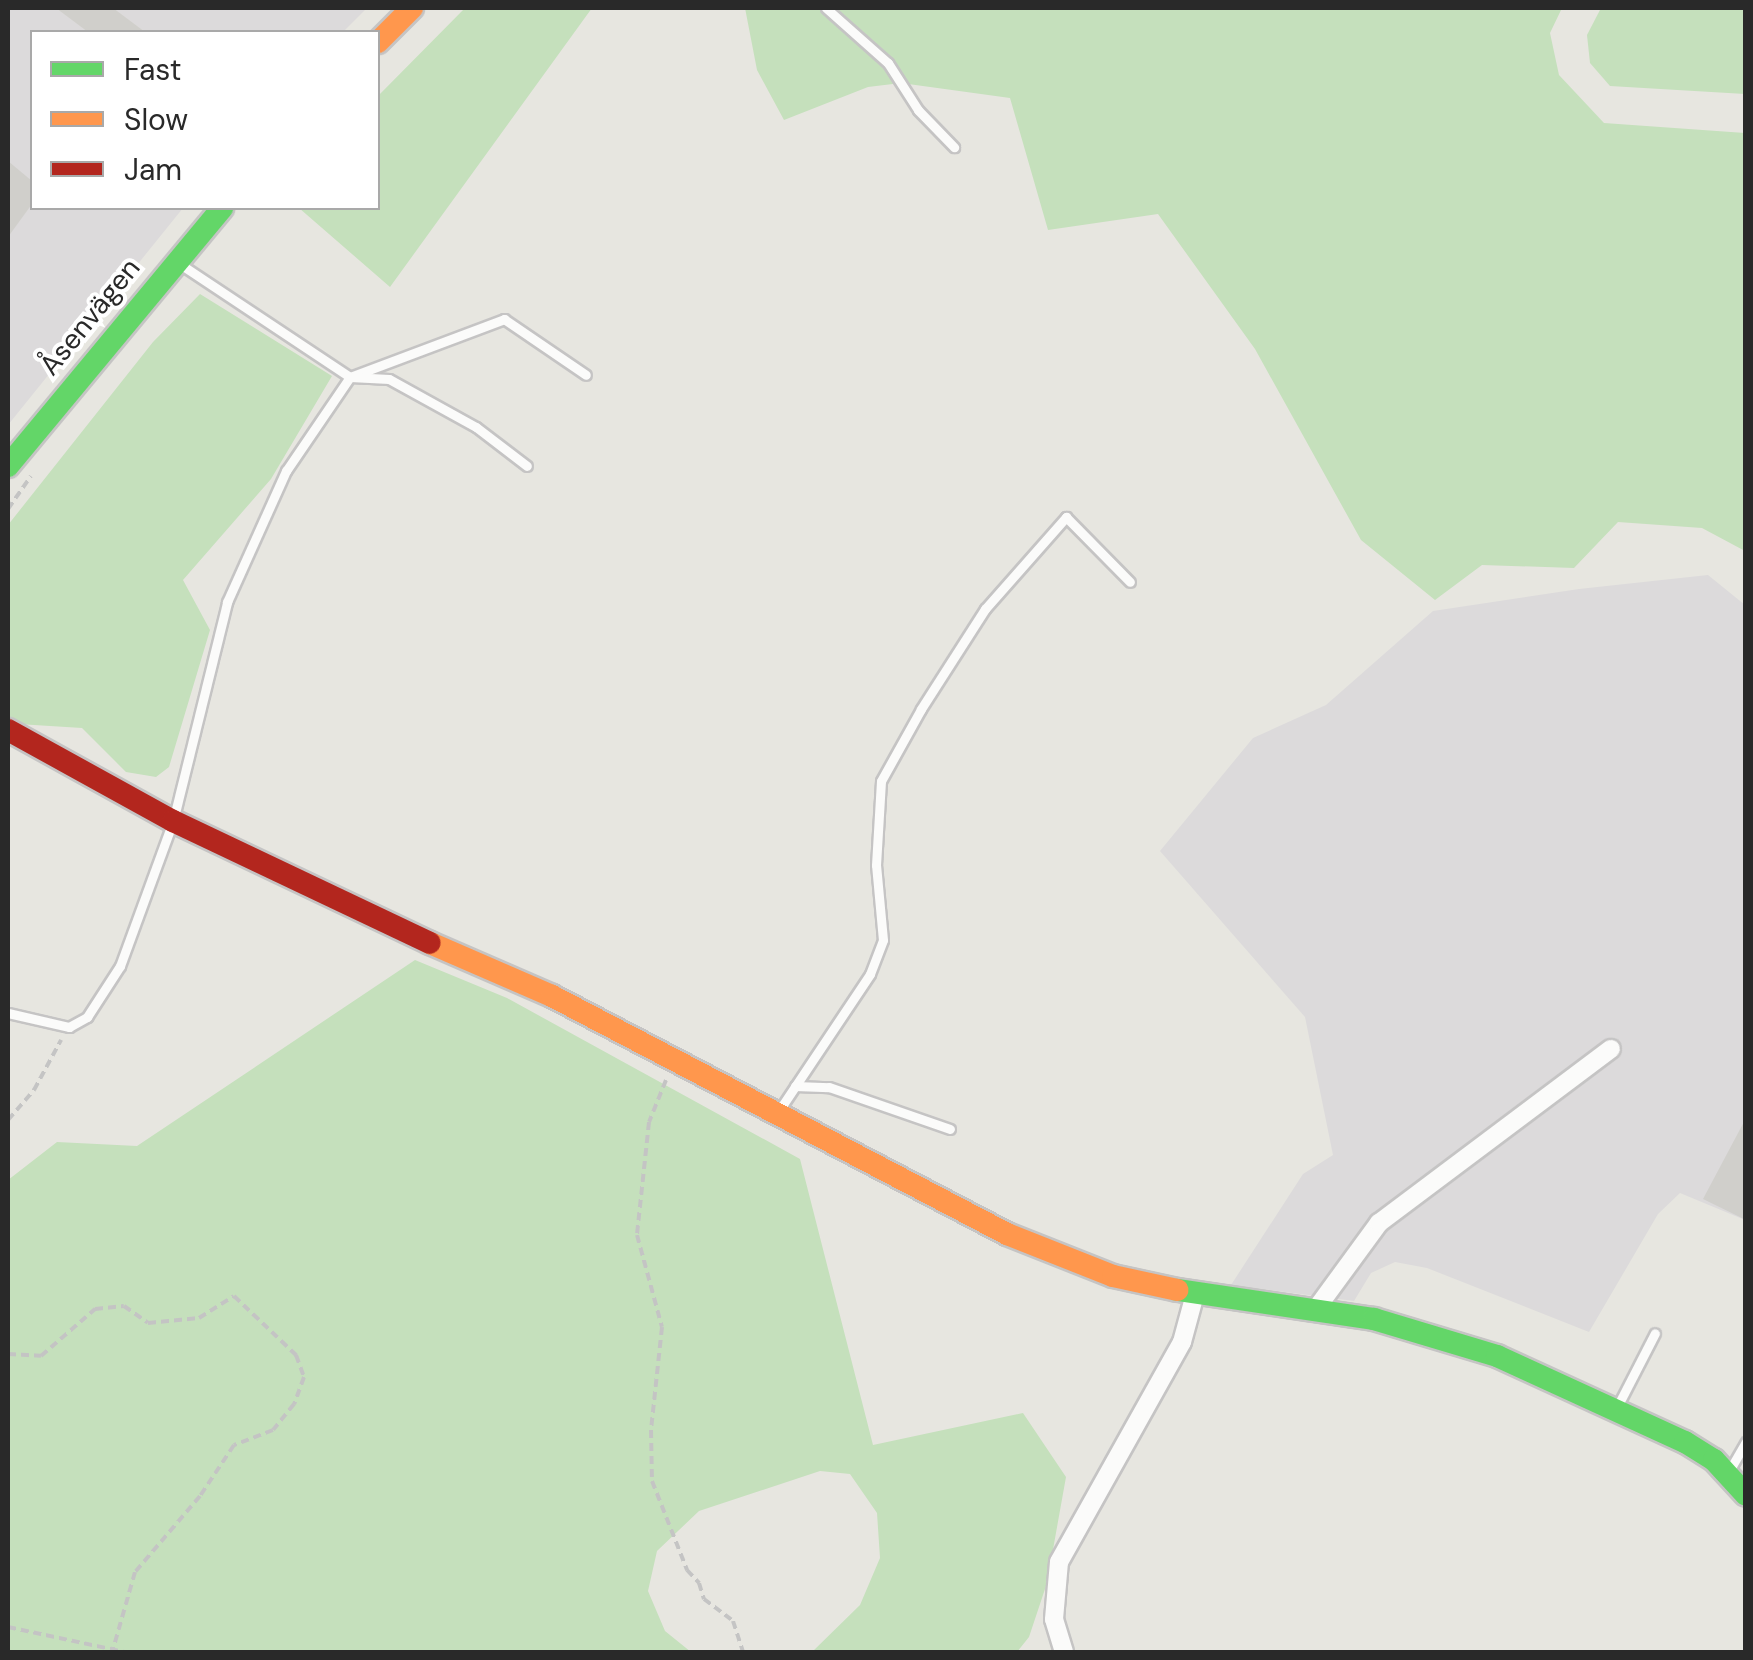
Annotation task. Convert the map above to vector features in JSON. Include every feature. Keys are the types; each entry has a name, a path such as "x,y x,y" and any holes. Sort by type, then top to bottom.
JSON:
{"street":[{"path":"380,40 412,8"},
{"name":"Åsenvägen","path":"8,466 220,210"},
{"path":"8,730 173,821 340,904 552,996 1007,1234 1113,1276 1196,1294 1374,1320 1497,1356 1684,1442 1728,1474 1746,1496"},
{"path":"1316,1309 1379,1223 1611,1049"},
{"path":"1064,1652 1054,1619 1059,1562 1182,1342 1196,1294"}],"lane":[{"path":"826,8 888,63 918,110 954,146"},
{"path":"175,260 350,376 389,378 476,427 528,466"},
{"path":"8,1012 68,1027 87,1018 120,966 173,821 227,602 286,471 350,376 504,320 586,375"},
{"path":"777,1114 870,974 884,940 876,864 882,781 921,709 985,609 1066,518 1130,582"},
{"path":"795,1086 829,1087 950,1128"},
{"path":"1616,1408 1655,1333"},
{"path":"1728,1474 1746,1442"}],"path":[{"path":"8,1142 8,1120 34,1090 68,1027"},
{"path":"673,1059 649,1122 638,1235 662,1327 651,1430 652,1481 687,1570 699,1584 704,1599 733,1620 743,1652"},
{"path":"8,1354 40,1356 95,1309 124,1306 148,1323 198,1318 234,1296 296,1356 304,1377 294,1404 273,1430 234,1445 200,1496 135,1572 113,1649"},
{"path":"8,1627 125,1652"}],"shaded area":[{"path":"8,8 367,8 345,30 30,30 30,210 181,210 8,425"},
{"path":"1708,575 1745,605 1745,1220 1680,1193 1658,1214 1589,1332 1427,1268 1395,1262 1371,1273 1354,1301 1231,1285 1303,1174 1333,1155 1305,1017 1160,851 1253,738 1326,705 1433,611"}],"green space":[{"path":"465,8 592,8 390,287 301,210 380,210 380,94"},
{"path":"745,8 1562,8 1550,33 1559,75 1604,123 1745,133 1745,551 1702,528 1618,522 1574,568 1482,565 1435,600 1361,540 1255,349 1158,214 1048,230 1010,98 901,83 868,87 784,120 757,70"},
{"path":"1601,8 1745,8 1745,94 1610,86 1590,63 1587,35"},
{"path":"200,294 332,376 271,479 183,580 210,630 169,767 156,777 126,772 82,728 18,724 8,731 8,525 153,342"},
{"path":"415,960 507,998 800,1159 873,1445 1023,1413 1066,1477 1047,1583 1029,1637 1017,1652 812,1652 860,1605 880,1558 877,1513 850,1474 820,1471 699,1511 657,1551 648,1591 665,1631 691,1652 8,1652 8,1180 57,1142 137,1146"}],"building":[{"path":"56,8 113,8 142,30 85,30"},
{"path":"8,161 30,179 30,207 8,237"},
{"path":"1746,1118 1746,1220 1703,1199"}],"traffic: fast":[{"path":"8,466 220,210"},
{"path":"1178,1290 1374,1319 1497,1356 1685,1442 1714,1460 1746,1495"}],"traffic: slow":[{"path":"380,40 412,8"},
{"path":"430,943 552,996 1007,1234 1113,1276 1178,1290"}],"traffic: jam":[{"path":"8,730 173,821 430,943"}]}
